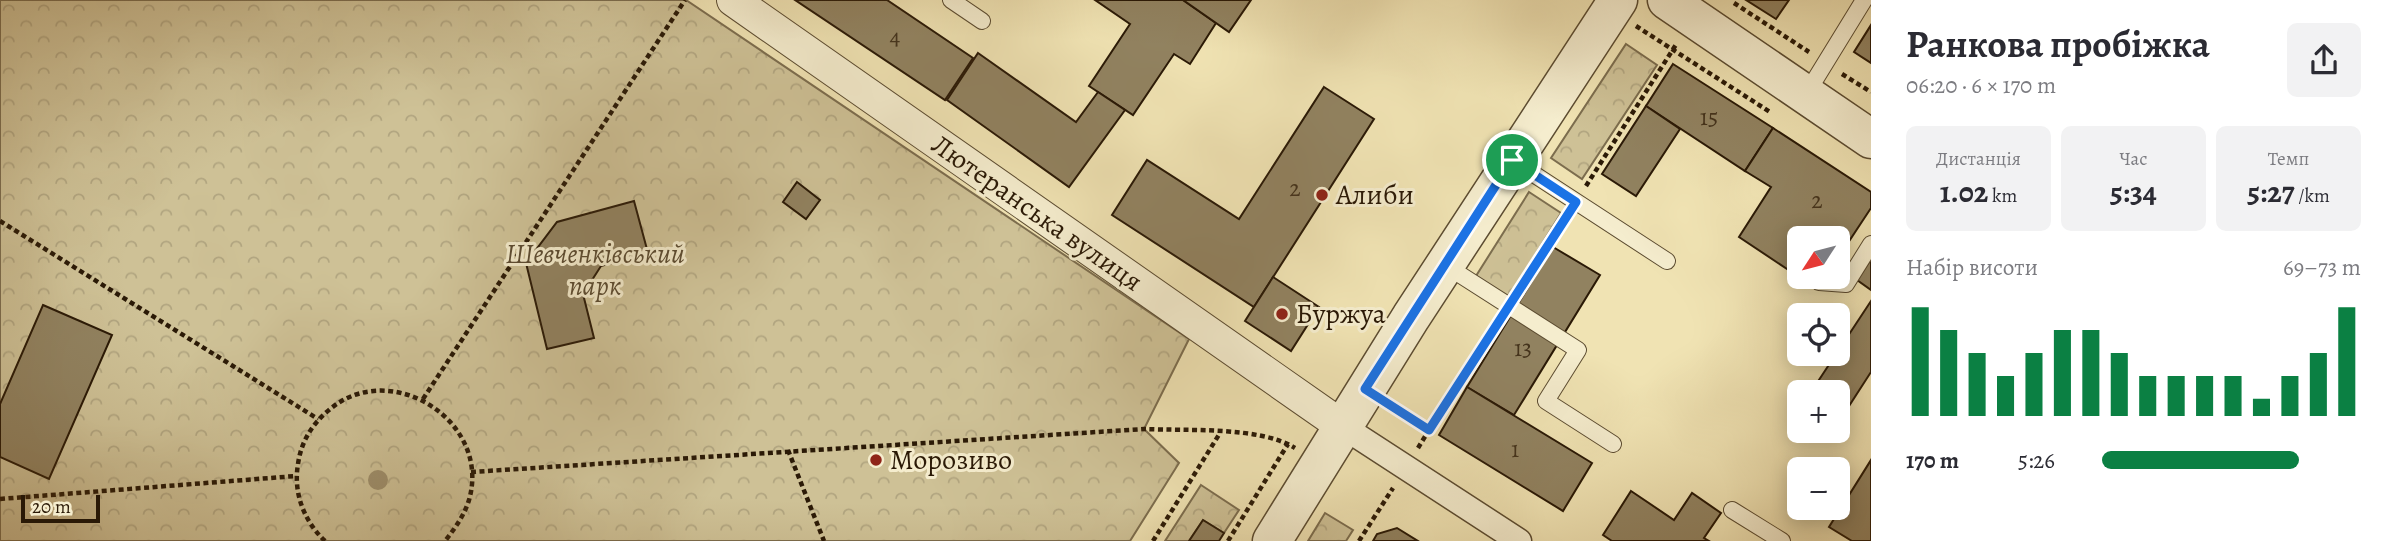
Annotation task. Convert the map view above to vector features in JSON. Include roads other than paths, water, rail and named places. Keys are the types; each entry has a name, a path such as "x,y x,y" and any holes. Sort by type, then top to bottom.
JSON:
{"street":[{"name":"Лютеранська вулиця","path":"733,0 1342,426"},
{"path":"1667,0 1871,139"},
{"path":"1272,541 1304,454 1342,426 1615,5"},
{"path":"1342,426 1518,541"}],"lane":[{"path":"951,0 982,21"},
{"path":"1805,96 1864,0"},
{"path":"1512,160 1667,261"},
{"path":"1850,278 1871,244"},
{"path":"1445,265 1578,349 1546,401 1613,444"},
{"path":"1732,510 1782,541"}],"place":[{"name":"Алиби","path":"1322,195"},
{"name":"Буржуа","path":"1282,314"},
{"name":"Морозиво","path":"876,460"}],"park label":[{"name":"Шевченківський парк","path":"595,270"}]}
